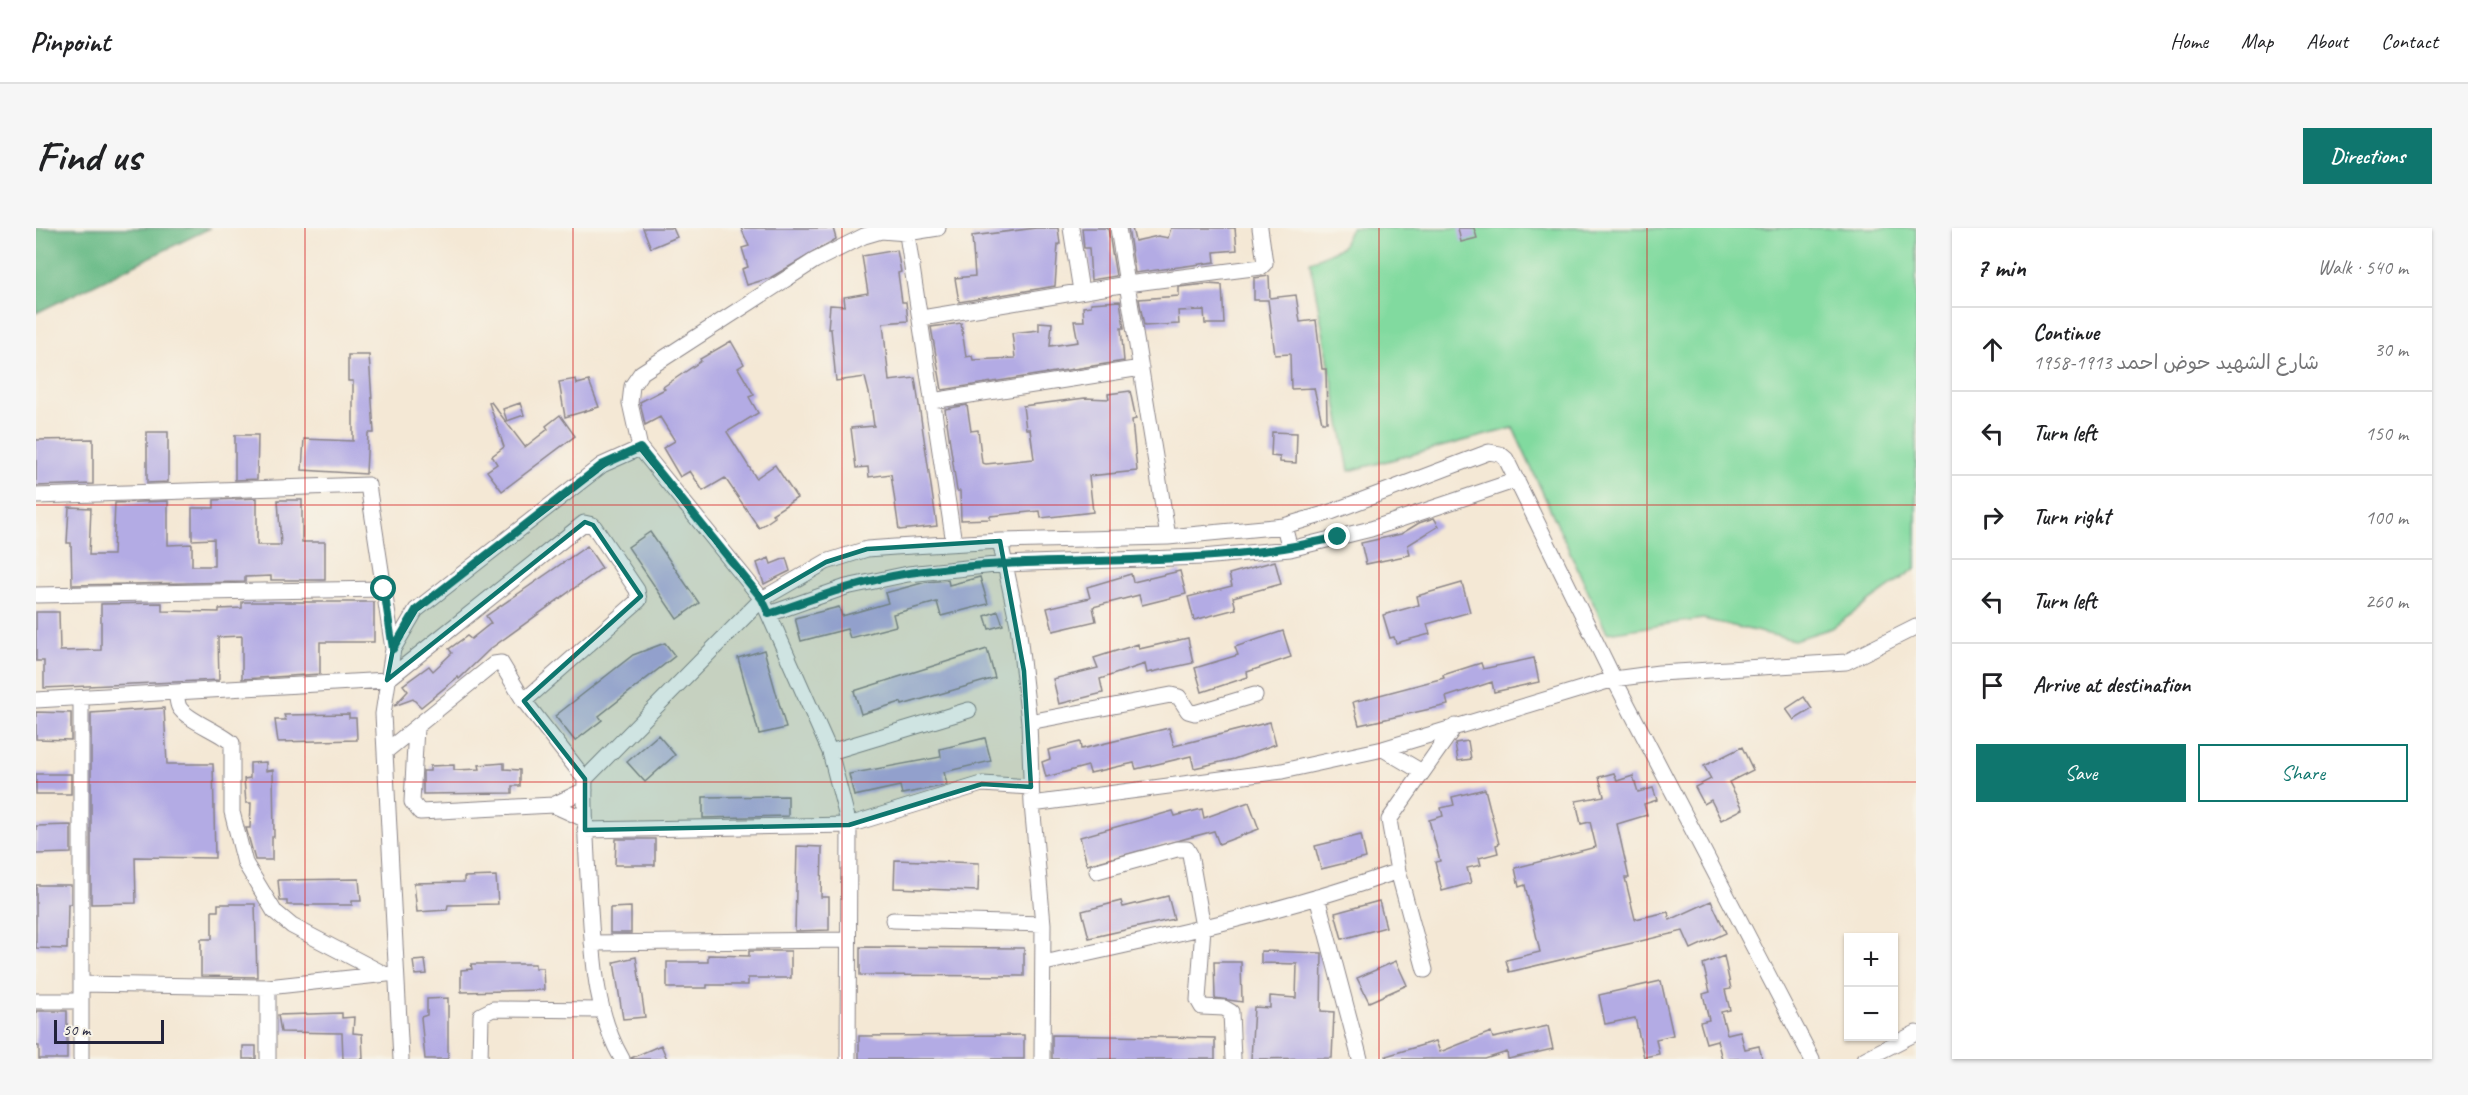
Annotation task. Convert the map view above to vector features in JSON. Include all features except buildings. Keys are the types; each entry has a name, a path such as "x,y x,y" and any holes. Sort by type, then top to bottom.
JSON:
{"street":[{"path":"848,1059 846,940 849,825 830,752 762,599 640,448 630,403 632,386 641,373 814,261 864,236 881,231 938,228"},
{"path":"1071,228 1081,291"},
{"path":"1118,228 1168,537"},
{"path":"921,318 1127,284 1261,267 1265,263 1260,228"},
{"path":"906,230 954,543"},
{"path":"932,401 1141,368"},
{"path":"393,649 416,610 602,465 640,448"},
{"path":"416,727 412,802 420,812 553,805 585,785 762,599 826,562 867,549 1000,541 1168,537 1284,526 1331,512 1489,452 1500,454 1506,459 1614,679 1812,1059"},
{"path":"769,614 846,587 908,573 1005,564 1202,556 1290,549 1371,529 1516,480"},
{"path":"36,496 368,485 393,649 383,714 390,974 401,1059"},
{"path":"36,700 387,680 584,523 593,525 637,590 639,600 524,701"},
{"path":"1284,526 1290,549"},
{"path":"1000,541 1018,625 1029,722 1032,804 1043,924 1042,1059"},
{"path":"36,595 384,589"},
{"path":"1032,804 1282,771 1383,748 1614,679 1659,673 1846,662 1916,627"},
{"path":"385,752 498,663 506,668 524,701 585,785 592,943 601,1010 622,1059"},
{"path":"176,692 179,707 184,714 221,733 232,743 232,812 242,853 245,863 274,911 292,926 390,974"},
{"path":"1029,722 1172,695 1179,697 1188,711 1195,713 1256,696"},
{"path":"81,698 81,1059"},
{"path":"830,752 969,710"},
{"path":"1425,970 1398,871 1389,820 1455,726"},
{"path":"1383,748 1422,772"},
{"path":"553,805 585,825 849,825 982,784 1031,787"},
{"path":"1097,871 1178,849 1187,849 1190,854 1203,927 1198,1000 1202,1007 1224,1008 1231,1012 1233,1059"},
{"path":"1044,963 1203,927 1317,897 1398,871"},
{"path":"1317,897 1360,1059"},
{"path":"892,920 1043,924"},
{"path":"592,943 846,940"},
{"path":"81,984 268,987 390,974"},
{"path":"268,987 268,1059"},
{"path":"36,1001 81,1001"},
{"path":"480,1059 481,1015 484,1011 493,1009 601,1010"},
{"path":"1865,1059 1916,1033"}],"highlighted area":[{"path":"640,448 762,599 826,562 867,549 1000,541 1024,671 1031,787 982,784 849,825 585,830 585,779 524,701 641,596 593,525 585,522 387,680 393,649 416,610 612,459"}],"green space":[{"path":"36,228 210,228 36,313"},
{"path":"1351,228 1916,228 1916,568 1832,628 1794,640 1703,619 1607,633 1513,428 1349,471 1310,262 1342,247"}],"route":[{"path":"384,589 393,649 416,610 602,465 640,448 762,599 769,614 846,587 908,573 1005,564 1202,556 1290,549 1338,537"}]}
